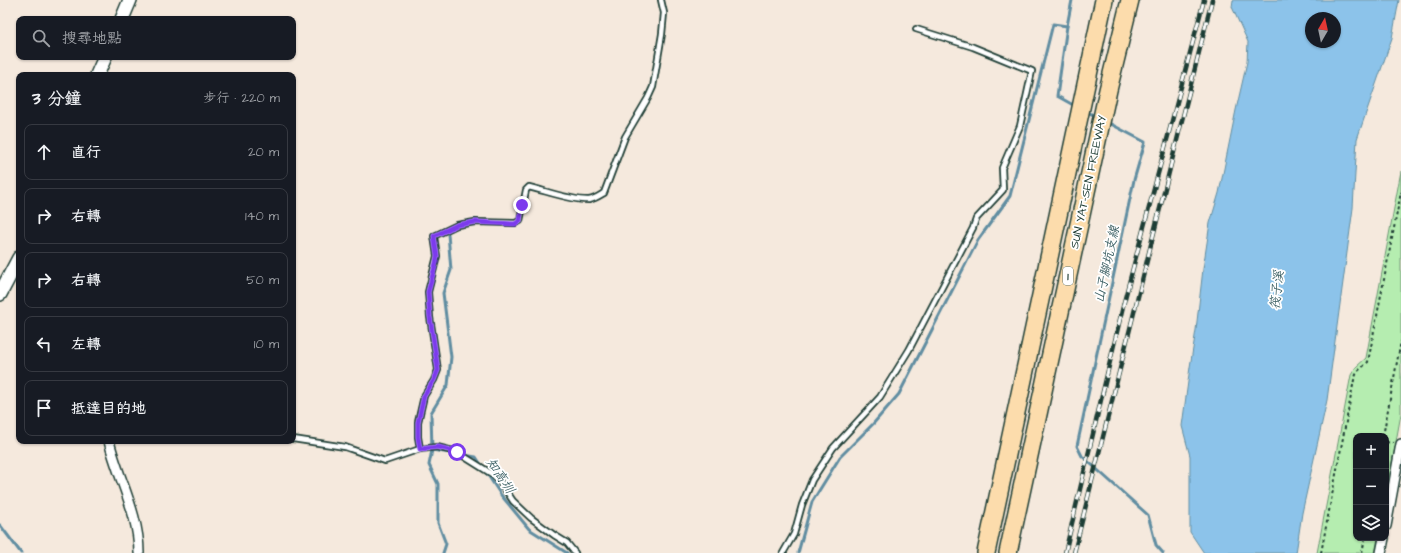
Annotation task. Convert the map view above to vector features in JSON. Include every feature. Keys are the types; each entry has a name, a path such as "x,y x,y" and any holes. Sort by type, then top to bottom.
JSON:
{"highway":[{"name":"SUN YAT-SEN FREEWAY","path":"986,553 1104,0"},
{"name":"SUN YAT-SEN FREEWAY","path":"1008,553 1101,120 1130,0"}],"main road":[{"path":"123,16 130,0"},
{"path":"98,72 104,60"},
{"path":"0,294 16,264"}],"street":[{"path":"110,444 132,513 139,542 139,553"},
{"path":"1389,510 1401,444"},
{"path":"1381,553 1383,541"}],"lane":[{"path":"420,449 418,422 424,396 434,380 438,370 428,292 437,256 434,236 457,225 475,222 515,224 520,221 526,190 529,187 576,199 590,200 598,197 604,192 625,137 648,98 652,87 662,34 664,13 661,0"},
{"path":"783,553 794,534 802,505 812,480 833,448 880,397 909,350 973,228 976,219 1003,190 1002,168 1020,126 1032,71 973,47 916,29"},
{"path":"296,439 345,447 385,461 420,449 438,447 457,452 492,474 501,482 513,501 526,514 567,543 575,553"}],"path":[{"path":"1321,553 1354,380 1358,372 1368,362 1401,192"},
{"path":"1384,433 1401,341"},
{"path":"1362,553 1364,541"}],"green space":[{"path":"1401,171 1401,414 1389,480 1389,433 1353,433 1353,541 1377,541 1375,553 1317,553 1351,375 1356,367 1366,358"}],"water":[{"name":"筏子溪","path":"1233,0 1399,0 1392,38 1357,139 1353,208 1327,400 1302,513 1296,553 1204,553 1190,532 1190,456 1182,426 1210,223 1219,193 1247,62 1248,42 1232,7"}],"waterway":[{"name":"山子腳坑支線","path":"1072,0 1057,96 1075,106"},
{"path":"798,553 812,502 840,457 873,424 899,394 978,240 1010,196 1053,24 1067,26"},
{"name":"山子腳坑支線","path":"1086,111 1097,117"},
{"name":"山子腳坑支線","path":"1107,122 1145,142 1134,180 1077,446 1082,456 1148,515 1156,545 1163,553"},
{"name":"知高圳","path":"448,234 451,270 443,293 451,357 448,385 431,413 432,450 456,454"},
{"path":"432,450 429,465 438,484 438,523 446,544 443,553"},
{"name":"知高圳","path":"464,455 476,457 501,495 529,529 567,553"},
{"path":"0,525 21,553"}],"railway":[{"path":"1065,553 1124,302 1204,0"},
{"path":"1074,553 1212,0"}],"route":[{"path":"457,452 438,447 420,449 418,437 418,422 424,396 434,380 438,370 428,292 437,256 434,236 457,225 475,222 515,224 520,221 522,205"}]}
